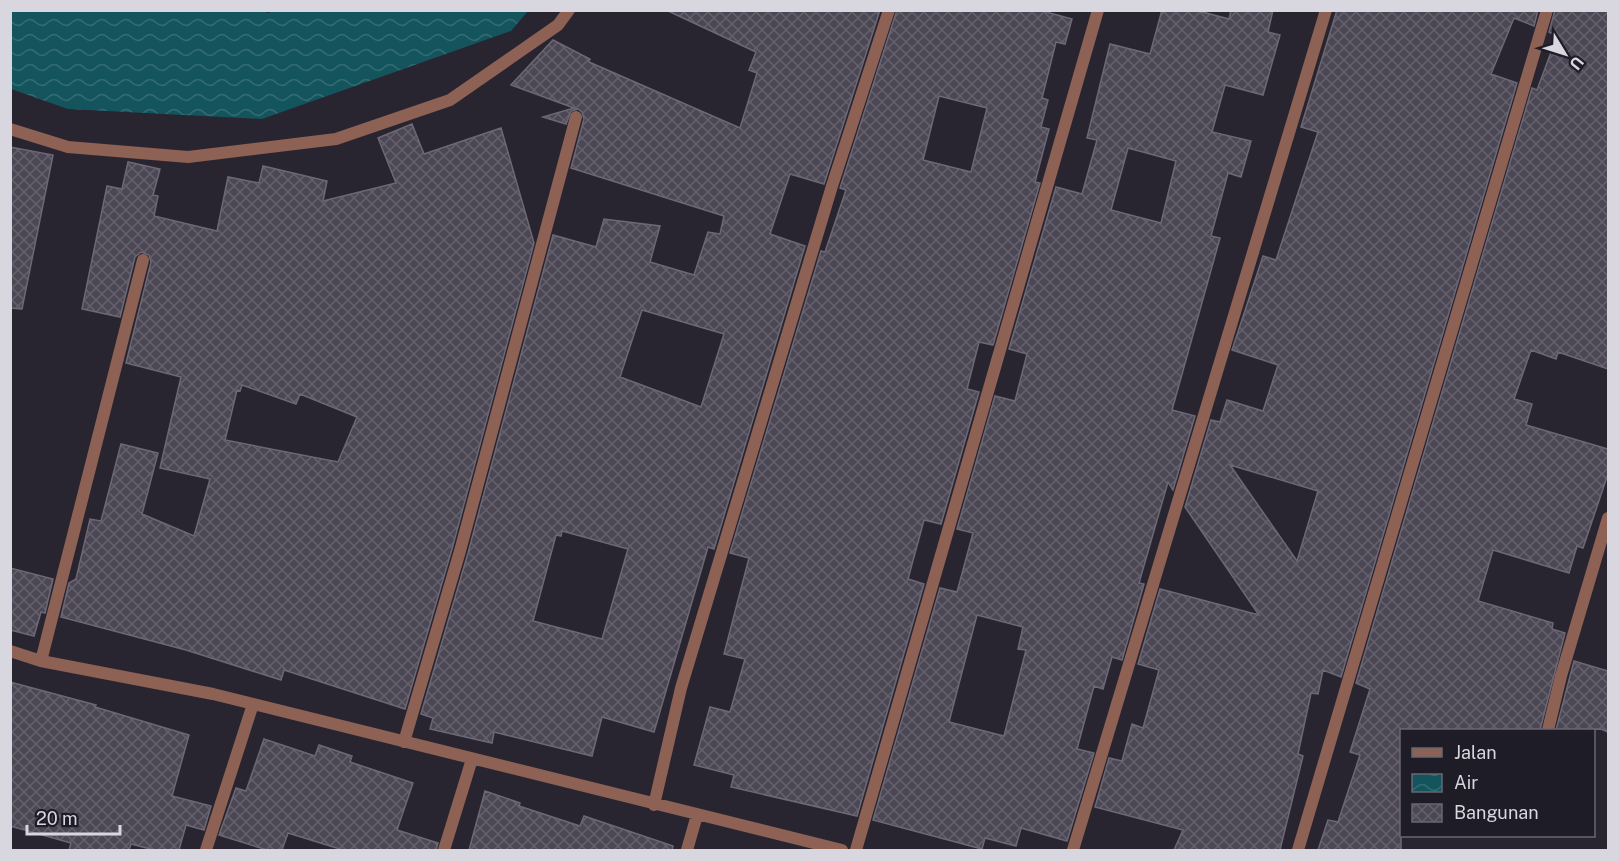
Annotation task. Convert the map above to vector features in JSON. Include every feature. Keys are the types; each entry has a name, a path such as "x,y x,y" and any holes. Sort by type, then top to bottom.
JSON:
{"street":[{"path":"10,129 68,147 188,157 336,140 450,100 558,25 569,10"},
{"path":"654,805 681,688 832,186 889,10"},
{"path":"856,850 1098,10"},
{"path":"1073,850 1326,10"},
{"path":"1298,850 1547,10"},
{"path":"404,742 460,551 576,117"},
{"path":"42,661 143,260"},
{"path":"1548,729 1561,676 1608,518"},
{"path":"10,651 42,661 213,693 654,805 842,850"},
{"path":"206,850 253,704"},
{"path":"444,850 472,759"},
{"path":"687,850 697,815"}],"water":[{"path":"260,10 268,13 275,10 528,11 511,31 262,119 68,109 11,89 11,11"}],"building":[{"path":"666,10 880,10 824,184 790,174 770,234 805,246 714,549 708,547 654,732 602,717 592,756 494,732 492,743 430,729 433,718 421,714 468,553 553,235 596,247 604,219 660,226 650,262 694,275 708,232 720,234 724,216 571,168 584,119 582,112 578,109 571,111 566,124 543,117 574,108 511,85 553,40 590,59 589,62 740,128 757,73 749,70 756,52","holes":["642,310 724,334 701,407 620,377","562,531 628,549 602,639 533,621 556,535 561,536"]},
{"path":"897,10 1039,10 1072,19 1065,44 1056,42 1042,98 1048,100 1041,127 1049,129 1035,182 1040,183 993,345 979,342 967,389 979,392 941,524 924,520 908,579 924,584 857,816 731,787 734,775 694,765 710,707 730,712 745,659 724,654 749,558 730,553 821,251 825,252 846,190 840,188","holes":["939,96 987,108 971,172 923,160"]},
{"path":"1162,10 1195,10 1229,19 1231,10 1273,10 1268,32 1280,35 1263,95 1225,85 1212,132 1251,141 1241,177 1228,173 1211,236 1220,238 1172,410 1195,416 1173,490 1168,482 1139,583 1144,584 1122,660 1112,657 1103,689 1094,686 1077,749 1094,753 1067,841 1021,828 1016,846 985,838 982,849 873,820 940,588 957,592 973,533 957,529 995,396 1015,401 1027,354 1009,349 1056,187 1082,194 1097,140 1087,138 1110,44 1150,54","holes":["1128,148 1176,161 1161,223 1111,210","977,615 1023,627 1018,649 1026,650 1004,736 949,722"]},
{"path":"1337,10 1538,10 1534,26 1514,18 1491,74 1517,83 1341,677 1323,670 1318,694 1311,693 1298,754 1303,756 1280,850 1174,850 1183,830 1095,807 1109,758 1122,761 1132,724 1143,728 1159,670 1138,664 1160,589 1259,615 1185,507 1211,420 1220,422 1227,400 1263,411 1278,365 1232,350 1263,256 1276,260 1318,132 1301,127","holes":["1230,465 1318,491 1297,561"]},
{"path":"1555,10 1608,10 1608,369 1558,352 1556,359 1531,350 1514,399 1532,404 1526,425 1608,449 1608,474 1583,548 1577,546 1569,573 1493,550 1478,601 1553,623 1552,629 1565,633 1540,729 1400,729 1401,850 1318,850 1328,820 1338,822 1360,755 1350,752 1370,689 1356,683 1532,88 1537,90 1557,36 1549,32"},
{"path":"412,124 424,154 501,128 534,243 452,549 405,709 284,670 281,680 186,650 61,617 69,583 76,579 90,519 101,521 121,444 158,453 142,514 194,536 210,479 160,468 181,377 126,363 151,262 149,255 141,252 135,257 120,317 82,309 107,186 122,189 128,162 160,169 153,195 158,196 154,216 217,231 228,177 259,183 263,166 327,181 323,201 396,183 378,138","holes":["242,385 296,404 300,394 357,417 338,462 225,440 237,390 240,391"]},
{"path":"10,147 53,155 22,309 10,308"},
{"path":"10,568 53,579 45,613 41,612 34,636 10,630"},
{"path":"1574,661 1608,671 1608,732 1601,729 1556,729"},
{"path":"10,682 96,705 95,707 189,735 172,796 211,806 204,830 186,825 179,850 154,850 131,844 129,850 69,850 71,843 10,826"},
{"path":"264,739 315,756 319,745 352,756 350,762 413,783 397,830 438,843 436,850 343,850 288,833 282,850 267,850 219,835 236,788 246,791"},
{"path":"485,791 520,803 519,806 580,826 584,816 673,846 672,850 469,850"}]}
